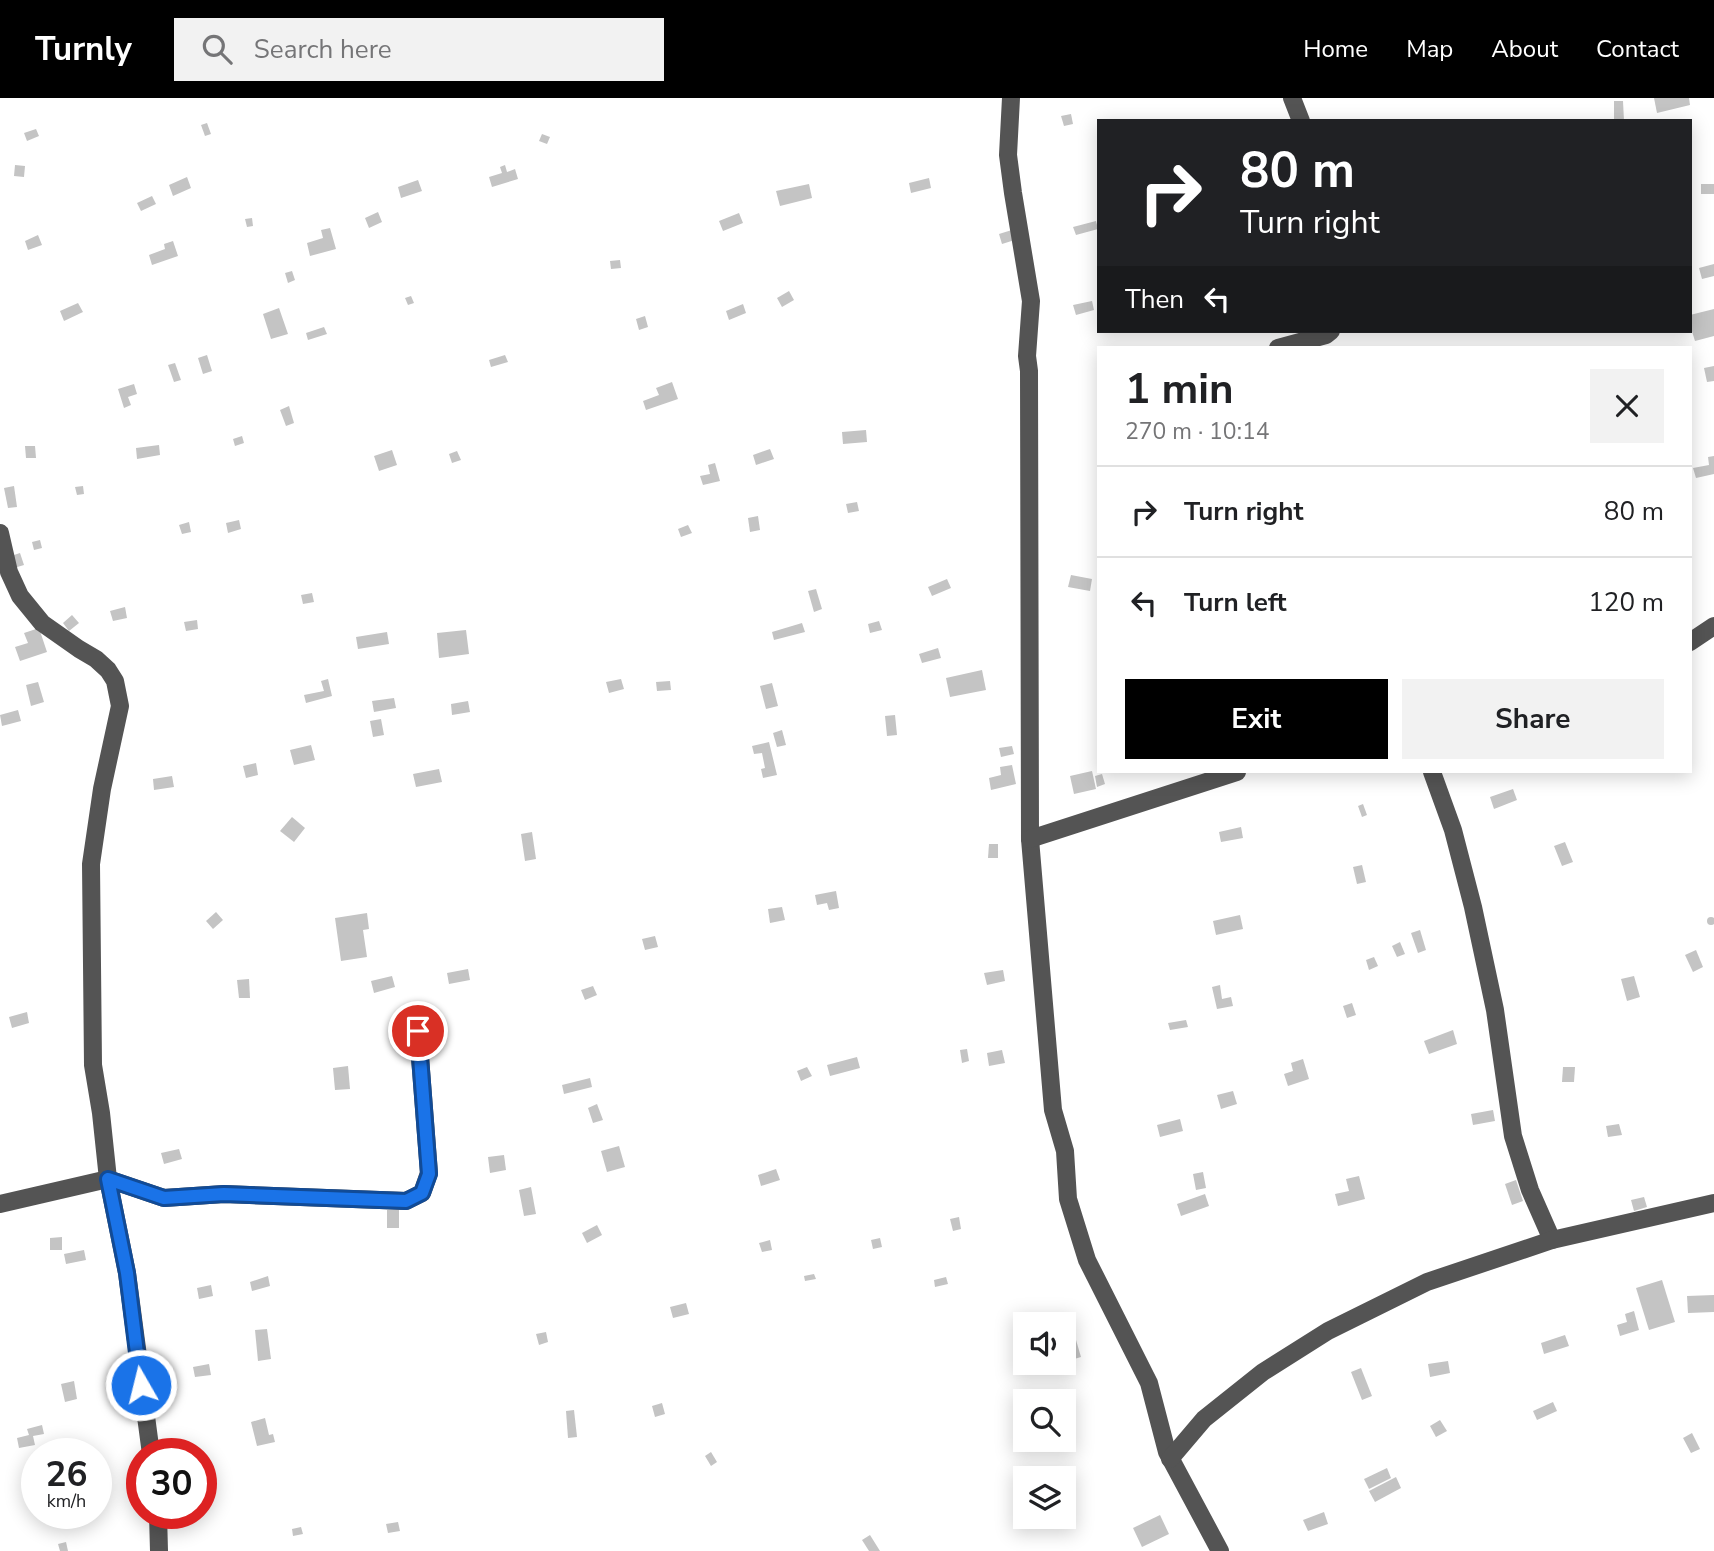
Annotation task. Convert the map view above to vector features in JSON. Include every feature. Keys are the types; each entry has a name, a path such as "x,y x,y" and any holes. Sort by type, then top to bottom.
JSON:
{"street":[{"path":"1011,98 1008,155 1031,301 1027,356 1030,839 1053,1110 1065,1151 1068,1199 1087,1260 1150,1383 1170,1459 1220,1551"},
{"path":"1292,98 1300,119"},
{"path":"1285,346 1328,333"},
{"path":"0,533 9,572 20,596 42,623 108,670 115,681 120,706 102,789 91,864 93,1065 108,1179 127,1273 149,1438"},
{"path":"1692,641 1714,626"},
{"path":"1030,839 1234,773"},
{"path":"1432,773 1453,830 1473,906 1495,1010 1513,1136 1530,1190 1552,1240"},
{"path":"0,1204 108,1179 164,1198 224,1194 406,1201 422,1193 429,1174 418,1031"},
{"path":"1170,1459 1204,1419 1263,1372 1328,1331 1427,1282 1552,1240 1714,1203"},
{"path":"158,1529 159,1551"}],"building":[{"path":"1654,98 1689,98 1690,105 1657,113"},
{"path":"1614,101 1623,101 1624,119 1614,119"},
{"path":"1071,114 1073,124 1064,126 1061,116"},
{"path":"207,123 211,134 205,136 201,125"},
{"path":"36,129 39,136 27,141 24,133"},
{"path":"542,134 550,137 547,144 539,141"},
{"path":"15,165 25,166 24,177 14,176"},
{"path":"505,165 507,172 515,169 518,179 492,187 489,177 502,173 500,167"},
{"path":"187,177 191,188 173,196 169,185"},
{"path":"929,178 931,188 911,193 909,183"},
{"path":"418,180 422,191 401,198 398,187"},
{"path":"809,184 812,198 780,206 776,191"},
{"path":"1701,184 1714,184 1714,194 1701,194"},
{"path":"152,196 156,204 141,211 137,203"},
{"path":"378,212 382,222 369,228 365,218"},
{"path":"739,213 743,223 723,231 719,221"},
{"path":"252,218 253,226 247,227 245,219"},
{"path":"1096,221 1097,229 1076,235 1073,227"},
{"path":"330,228 336,249 310,256 307,243 323,238 321,230"},
{"path":"1015,229 1018,239 1002,244 999,234"},
{"path":"38,235 42,245 28,250 25,241"},
{"path":"173,241 178,256 152,265 149,255 165,249 164,244"},
{"path":"620,260 621,268 611,269 610,261"},
{"path":"1714,264 1714,276 1702,279 1699,268"},
{"path":"292,271 295,280 288,283 285,273"},
{"path":"789,291 794,300 782,307 777,298"},
{"path":"411,296 414,303 408,305 405,298"},
{"path":"1092,301 1094,310 1076,315 1073,305"},
{"path":"78,303 83,312 64,321 60,311"},
{"path":"743,304 746,313 729,320 726,311"},
{"path":"279,308 288,334 271,339 263,314"},
{"path":"1714,309 1714,336 1695,341 1692,314"},
{"path":"645,316 648,327 639,330 636,319"},
{"path":"324,327 327,334 308,340 306,333"},
{"path":"207,355 212,371 203,374 198,358"},
{"path":"505,355 508,362 491,367 489,360"},
{"path":"175,363 181,380 174,382 168,365"},
{"path":"1714,366 1714,381 1707,382 1704,368"},
{"path":"672,382 678,399 646,410 643,401 659,395 656,388"},
{"path":"134,384 137,394 128,397 131,405 124,408 118,389"},
{"path":"289,406 294,423 286,426 280,410"},
{"path":"866,430 867,442 843,444 842,432"},
{"path":"242,436 244,443 235,446 233,439"},
{"path":"159,445 160,455 137,459 136,448"},
{"path":"25,446 35,446 36,458 26,458"},
{"path":"770,449 774,459 756,465 753,455"},
{"path":"392,450 397,465 379,471 374,456"},
{"path":"457,451 461,460 452,463 449,454"},
{"path":"1714,456 1714,474 1696,478 1693,468 1709,465 1708,457"},
{"path":"715,463 720,481 703,485 700,476 710,474 708,465"},
{"path":"14,486 17,507 8,508 4,488"},
{"path":"83,486 84,494 77,495 75,487"},
{"path":"857,502 859,511 848,513 846,504"},
{"path":"758,516 760,530 750,532 748,518"},
{"path":"239,520 241,529 228,533 226,523"},
{"path":"189,522 191,532 182,534 179,525"},
{"path":"688,525 692,533 681,537 678,529"},
{"path":"40,540 42,548 34,550 32,542"},
{"path":"20,553 24,565 14,568 11,556"},
{"path":"1071,575 1092,579 1090,591 1068,587"},
{"path":"947,579 951,588 932,596 928,587"},
{"path":"816,589 822,609 814,612 808,591"},
{"path":"312,593 314,602 303,604 301,595"},
{"path":"125,607 127,618 113,621 110,611"},
{"path":"72,615 79,623 69,631 63,623"},
{"path":"197,620 198,629 186,631 184,622"},
{"path":"879,621 882,630 870,633 868,624"},
{"path":"802,623 805,632 774,640 772,632"},
{"path":"39,628 47,652 20,661 15,647 28,643 24,633"},
{"path":"466,630 469,654 439,658 437,633"},
{"path":"387,632 389,644 358,649 356,637"},
{"path":"938,648 941,658 922,663 919,654"},
{"path":"982,670 986,690 950,697 946,678"},
{"path":"328,679 332,696 306,703 304,695 324,691 321,681"},
{"path":"621,679 624,689 609,693 606,682"},
{"path":"670,681 671,690 657,691 656,682"},
{"path":"38,682 44,702 31,706 26,685"},
{"path":"772,683 778,706 766,709 760,686"},
{"path":"394,698 396,708 374,712 372,701"},
{"path":"468,701 470,712 452,715 451,704"},
{"path":"18,710 21,721 2,726 0,715"},
{"path":"895,715 897,735 887,736 885,716"},
{"path":"381,719 384,735 373,737 370,721"},
{"path":"782,730 786,745 777,747 773,733"},
{"path":"769,742 777,775 763,778 761,769 765,768 762,753 754,754 752,746"},
{"path":"311,745 315,760 294,765 290,750"},
{"path":"1012,746 1014,754 1001,757 999,748"},
{"path":"256,763 258,775 246,778 243,766"},
{"path":"1012,765 1016,784 991,790 989,778 1001,775 1000,767"},
{"path":"439,769 442,782 416,787 413,774"},
{"path":"1092,771 1096,789 1074,794 1070,776"},
{"path":"1102,774 1105,784 1097,787 1095,776"},
{"path":"172,776 174,787 154,790 153,779"},
{"path":"1513,789 1517,800 1494,809 1490,797"},
{"path":"1363,804 1367,815 1362,817 1358,806"},
{"path":"292,817 305,828 294,842 280,831"},
{"path":"1241,827 1243,838 1221,842 1219,832"},
{"path":"532,832 536,859 525,861 521,834"},
{"path":"1565,842 1573,862 1562,866 1554,846"},
{"path":"989,844 998,844 998,858 988,858"},
{"path":"1362,865 1366,882 1357,884 1353,867"},
{"path":"836,891 839,908 829,910 827,903 817,905 815,895"},
{"path":"782,907 785,920 770,923 768,909"},
{"path":"216,912 223,920 213,929 206,921"},
{"path":"367,913 369,929 363,930 367,957 341,961 335,918"},
{"path":"1240,915 1243,929 1216,935 1213,921"},
{"path":"1711,917 1715,921 1711,925 1707,921"},
{"path":"1420,930 1426,950 1418,953 1411,933"},
{"path":"655,936 658,947 645,950 642,939"},
{"path":"1400,942 1405,954 1397,957 1392,946"},
{"path":"1696,950 1703,967 1693,972 1685,955"},
{"path":"1374,957 1378,966 1369,970 1366,960"},
{"path":"468,969 470,980 449,984 447,973"},
{"path":"1003,970 1005,981 987,985 984,973"},
{"path":"392,976 395,987 374,993 371,981"},
{"path":"1634,976 1640,997 1627,1001 1621,979"},
{"path":"249,979 250,998 239,998 237,980"},
{"path":"1220,985 1222,999 1231,997 1233,1006 1217,1009 1212,987"},
{"path":"593,986 597,995 585,1000 581,990"},
{"path":"1352,1003 1356,1015 1347,1018 1343,1006"},
{"path":"27,1012 29,1023 12,1028 9,1017"},
{"path":"1186,1020 1188,1027 1170,1030 1168,1023"},
{"path":"1453,1030 1457,1044 1429,1054 1424,1041"},
{"path":"967,1049 969,1061 962,1063 960,1050"},
{"path":"1002,1050 1005,1063 989,1066 987,1053"},
{"path":"857,1057 860,1068 830,1076 827,1065"},
{"path":"1303,1059 1309,1079 1288,1086 1284,1074 1293,1071 1291,1063"},
{"path":"348,1066 350,1089 335,1090 333,1068"},
{"path":"807,1067 812,1076 801,1081 797,1071"},
{"path":"1563,1067 1575,1067 1574,1082 1562,1082"},
{"path":"590,1078 592,1087 564,1094 562,1085"},
{"path":"1233,1091 1237,1104 1221,1109 1217,1095"},
{"path":"597,1104 603,1120 593,1123 588,1108"},
{"path":"1493,1110 1495,1121 1473,1125 1471,1114"},
{"path":"1180,1119 1183,1131 1160,1137 1157,1125"},
{"path":"1619,1124 1622,1135 1608,1137 1606,1126"},
{"path":"619,1146 625,1167 607,1172 601,1151"},
{"path":"179,1149 182,1159 164,1164 161,1153"},
{"path":"504,1155 506,1170 490,1173 488,1157"},
{"path":"776,1169 780,1180 761,1186 758,1175"},
{"path":"1203,1172 1206,1188 1196,1190 1193,1174"},
{"path":"1359,1176 1365,1199 1338,1206 1335,1194 1349,1191 1346,1179"},
{"path":"1516,1180 1523,1201 1512,1205 1505,1184"},
{"path":"531,1187 536,1214 524,1216 519,1190"},
{"path":"1205,1194 1209,1206 1181,1216 1177,1204"},
{"path":"1644,1197 1647,1207 1634,1211 1631,1200"},
{"path":"387,1210 399,1210 399,1228 387,1228"},
{"path":"959,1217 961,1229 953,1231 950,1219"},
{"path":"597,1225 602,1235 587,1243 582,1233"},
{"path":"62,1237 62,1250 50,1250 50,1238"},
{"path":"880,1238 882,1247 873,1249 871,1240"},
{"path":"770,1240 772,1250 762,1252 759,1243"},
{"path":"84,1250 86,1260 66,1264 64,1254"},
{"path":"814,1274 816,1279 805,1281 804,1276"},
{"path":"268,1276 270,1286 252,1291 250,1282"},
{"path":"946,1277 948,1284 935,1287 934,1280"},
{"path":"1662,1280 1675,1322 1649,1330 1636,1288"},
{"path":"211,1285 213,1296 199,1299 197,1288"},
{"path":"1714,1295 1714,1312 1688,1313 1687,1296"},
{"path":"686,1303 689,1314 673,1318 670,1307"},
{"path":"1634,1311 1639,1330 1620,1336 1617,1325 1627,1322 1625,1314"},
{"path":"267,1329 271,1359 258,1361 255,1330"},
{"path":"546,1332 548,1342 539,1345 536,1334"},
{"path":"1565,1335 1569,1346 1544,1354 1541,1343"},
{"path":"1076,1340 1081,1357 1076,1358"},
{"path":"1448,1361 1450,1373 1430,1377 1428,1364"},
{"path":"209,1364 211,1375 195,1377 193,1367"},
{"path":"1361,1368 1372,1396 1362,1400 1351,1372"},
{"path":"74,1381 77,1399 65,1402 61,1384"},
{"path":"1553,1402 1557,1411 1537,1420 1533,1411"},
{"path":"662,1403 665,1414 655,1417 652,1406"},
{"path":"574,1410 577,1437 568,1438 566,1411"},
{"path":"265,1418 269,1435 273,1434 275,1442 257,1446 251,1422"},
{"path":"1440,1420 1447,1431 1436,1437 1430,1426"},
{"path":"42,1425 44,1434 33,1438 21,1438 19,1448 17,1438 29,1435 27,1429"},
{"path":"1692,1433 1700,1449 1691,1453 1683,1438"},
{"path":"711,1452 717,1462 711,1466 705,1456"},
{"path":"1387,1468 1391,1478 1369,1489 1364,1479"},
{"path":"1396,1477 1401,1488 1375,1502 1369,1491"},
{"path":"1324,1512 1328,1524 1308,1531 1303,1520"},
{"path":"1160,1515 1169,1534 1142,1547 1133,1528"},
{"path":"398,1522 400,1531 388,1533 386,1524"},
{"path":"301,1527 303,1534 293,1536 292,1529"},
{"path":"870,1535 880,1551 869,1551 862,1540"},
{"path":"66,1542 68,1551 60,1551 58,1544"}],"route":[{"path":"141,1385 127,1273 108,1179 164,1198 224,1194 406,1201 422,1193 429,1174 418,1031"}]}
